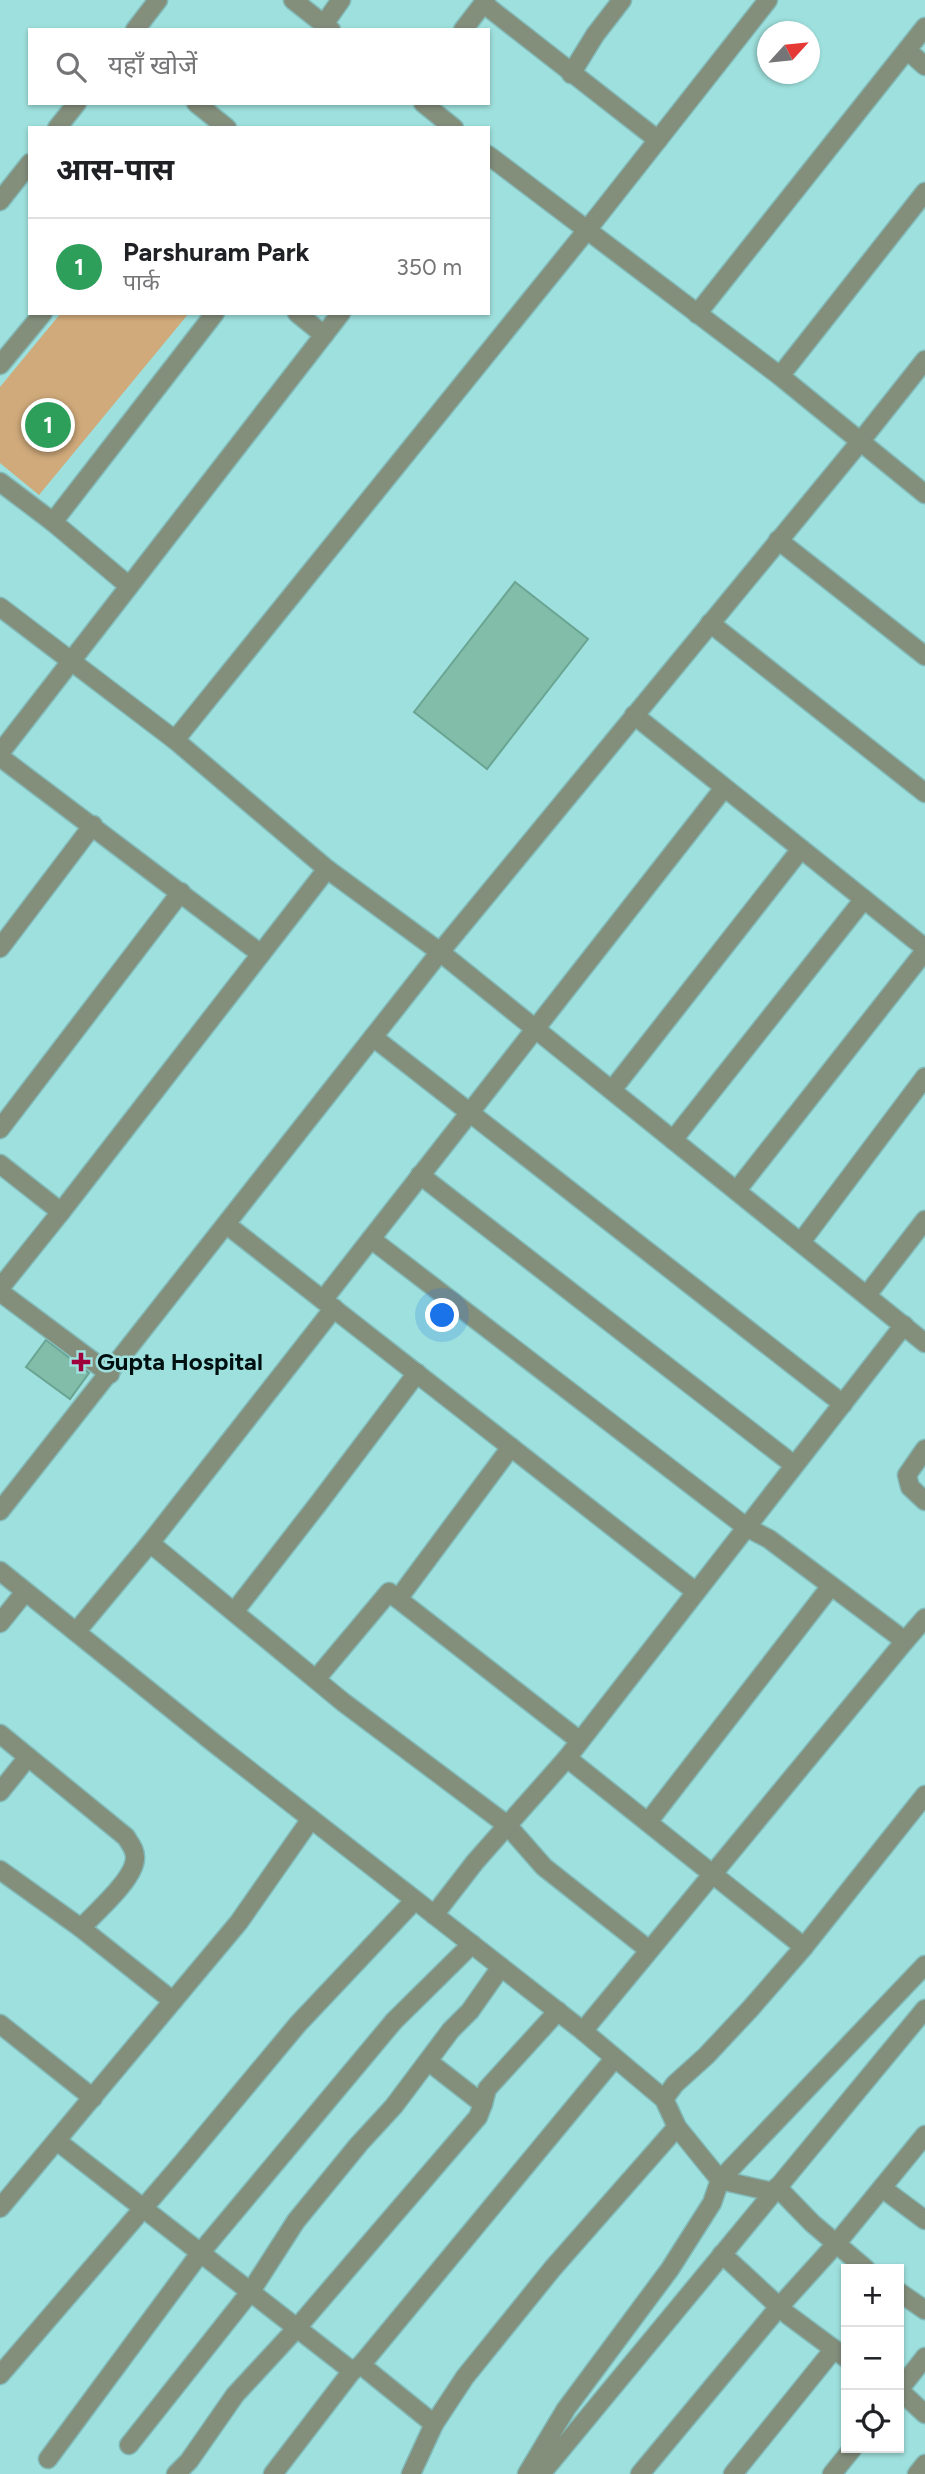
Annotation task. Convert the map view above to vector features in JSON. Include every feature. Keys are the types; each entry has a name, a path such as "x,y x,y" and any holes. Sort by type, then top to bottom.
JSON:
{"street":[{"path":"137,28 158,0"},
{"path":"293,0 327,27 341,0"},
{"path":"571,74 595,35 622,0"},
{"path":"175,740 587,230 768,0"},
{"path":"465,28 485,2 571,74 658,140"},
{"path":"697,314 925,27"},
{"path":"908,51 925,66"},
{"path":"62,126 76,105"},
{"path":"198,105 224,126"},
{"path":"425,105 452,126"},
{"path":"490,157 780,376 925,494"},
{"path":"0,201 28,166"},
{"path":"780,376 923,197"},
{"path":"0,365 41,315"},
{"path":"53,522 213,315"},
{"path":"299,315 324,335"},
{"path":"261,954 0,755 339,315"},
{"path":"0,1511 440,952 925,360"},
{"path":"0,482 53,522 129,586"},
{"path":"778,540 925,656"},
{"path":"0,607 175,740 327,869 440,952 925,1343"},
{"path":"710,623 925,793"},
{"path":"634,715 925,950 737,1190"},
{"path":"76,1632 150,1543 329,1304 371,1239 420,1175 724,788"},
{"path":"0,948 93,825"},
{"path":"612,1090 801,849"},
{"path":"110,1374 2,1297 61,1212 327,869"},
{"path":"0,1129 181,892"},
{"path":"673,1140 863,900"},
{"path":"373,1037 842,1404"},
{"path":"801,1242 925,1077"},
{"path":"0,1164 61,1212"},
{"path":"420,1175 794,1465"},
{"path":"867,1295 925,1220"},
{"path":"227,1225 696,1592"},
{"path":"371,1239 746,1527 769,1539 905,1641"},
{"path":"434,1914 475,1861 567,1758 904,1325"},
{"path":"233,1612 417,1373"},
{"path":"398,1599 511,1447"},
{"path":"925,1448 907,1475 910,1487 925,1501"},
{"path":"150,1543 316,1679 507,1825 544,1867 649,1950"},
{"path":"0,1571 558,2011 664,2099 677,2127 720,2180 775,2190 860,2264"},
{"path":"648,1822 831,1586"},
{"path":"0,1623 26,1591"},
{"path":"316,1679 389,1592 580,1741"},
{"path":"583,2031 925,1618"},
{"path":"0,1734 125,1837 134,1848 136,1860 128,1878 81,1927"},
{"path":"0,1792 29,1757"},
{"path":"567,1758 804,1947"},
{"path":"664,2099 675,2084 706,2056 751,2008 804,1947 925,1795"},
{"path":"0,2208 239,1922 312,1819"},
{"path":"0,1870 81,1927 173,2001"},
{"path":"0,2375 314,2006 415,1900"},
{"path":"48,2459 201,2252 394,2021 472,1944"},
{"path":"527,2474 566,2409 670,2269 712,2203 720,2180 925,1965"},
{"path":"129,2445 251,2291 296,2221 429,2062 501,1967"},
{"path":"541,2474 925,2009"},
{"path":"176,2474 189,2461 235,2395 296,2329 478,2117 487,2090 558,2011"},
{"path":"0,2024 93,2098"},
{"path":"273,2474 357,2368 614,2059"},
{"path":"429,2062 483,2104"},
{"path":"411,2474 434,2424 465,2377 505,2326 677,2127"},
{"path":"640,2474 779,2307 836,2245 925,2135"},
{"path":"57,2141 296,2329 357,2368 434,2424"},
{"path":"882,2188 925,2220"},
{"path":"722,2254 779,2307 840,2353 733,2474"},
{"path":"904,2295 925,2310"},
{"path":"904,2384 925,2357"},
{"path":"904,2395 925,2414"},
{"path":"832,2474 849,2453"},
{"path":"917,2474 925,2464"}],"shaded area":[{"path":"59,315 187,315 39,495 0,463 0,387"}],"building":[{"path":"515,582 588,639 487,769 414,712"},
{"path":"46,1340 89,1373 70,1399 26,1367"}],"place":[{"name":"Parshuram Park","path":"48,425"},
{"name":"Gupta Hospital","path":"81,1362"}]}
